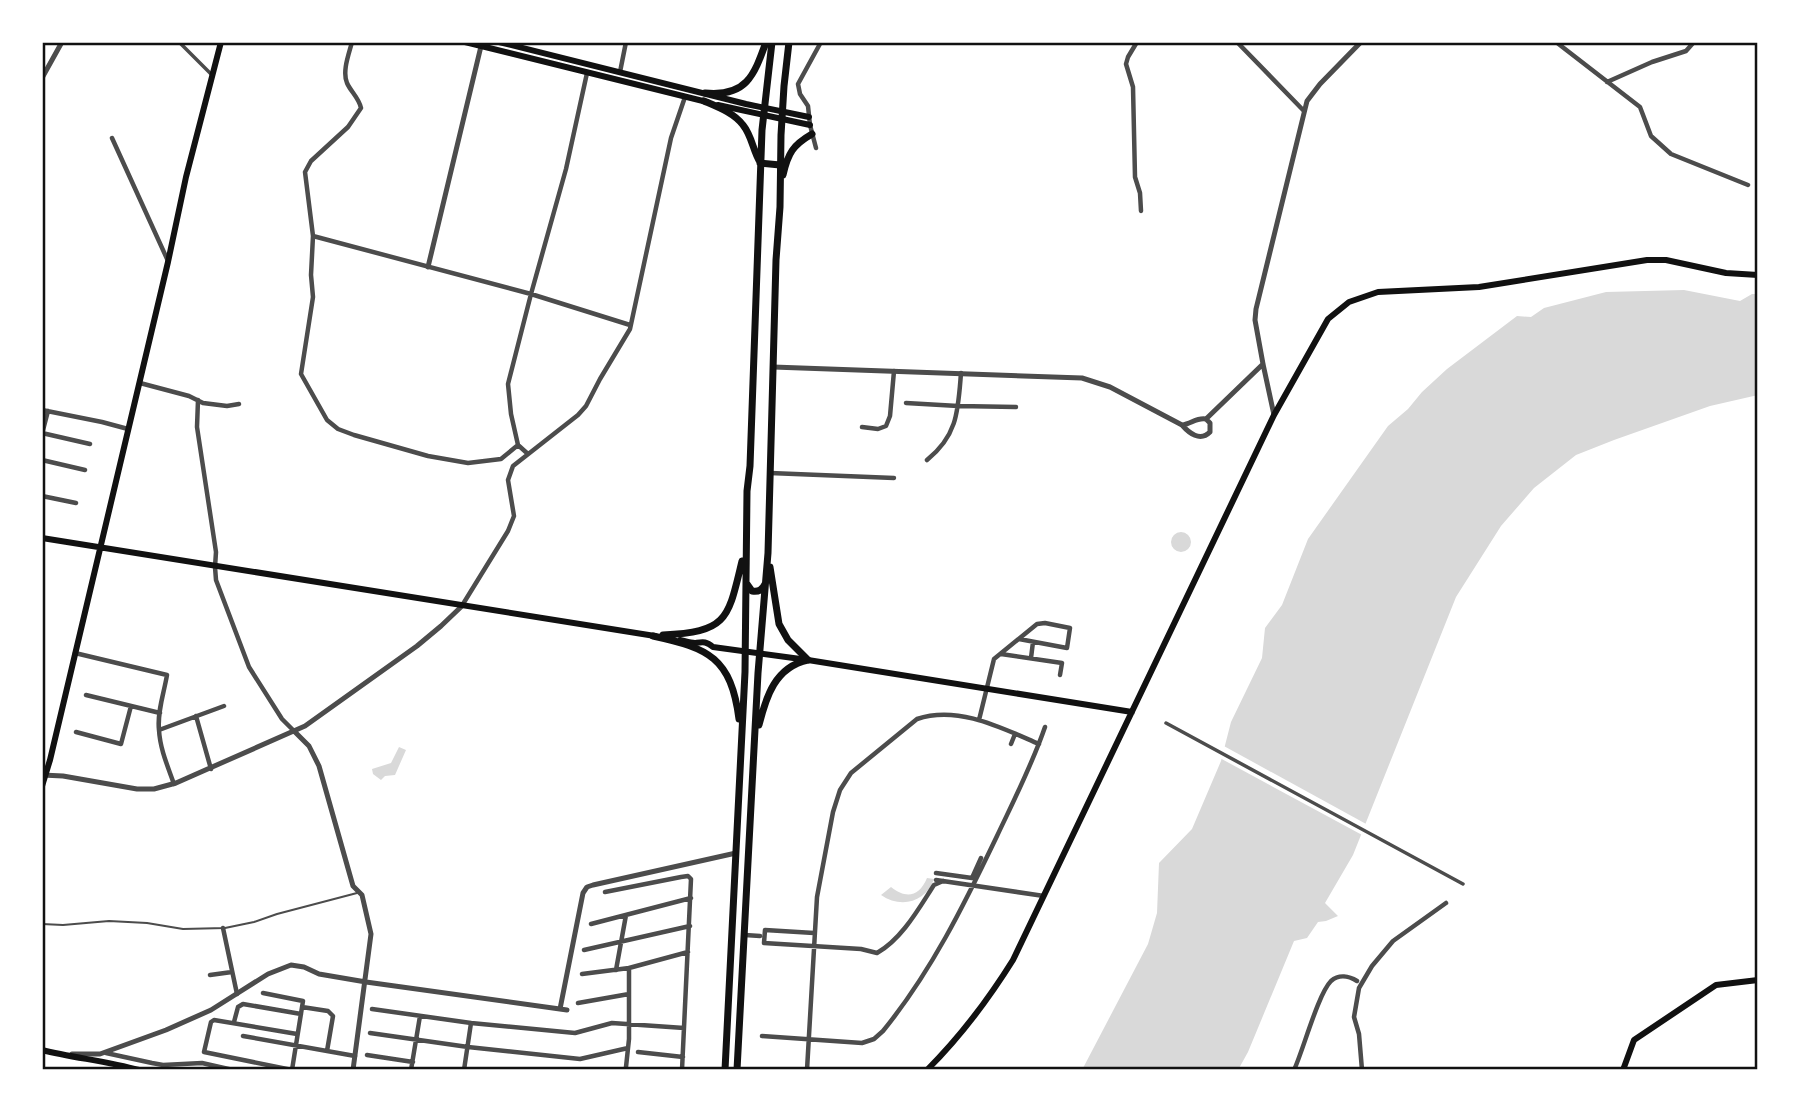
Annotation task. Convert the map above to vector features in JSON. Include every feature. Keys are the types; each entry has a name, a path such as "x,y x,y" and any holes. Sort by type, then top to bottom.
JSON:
{"main road":[{"path":"42,786 186,177 221,42"},
{"path":"465,42 685,97 728,93 746,84 757,69 769,42"},
{"path":"499,42 620,72 705,97 809,121"},
{"path":"725,1070 741,739 745,550 760,163 769,42"},
{"path":"737,1070 768,552 782,115 789,42"},
{"path":"705,97 744,126 760,163"},
{"path":"780,186 790,152 796,143 812,134"},
{"path":"760,163 780,165"},
{"path":"927,1070 952,1045 1013,960 1274,415 1328,319 1349,302 1378,292 1479,287 1647,260 1666,260 1726,273 1758,275"},
{"path":"42,538 463,604 653,636 710,650 808,660 1132,712"},
{"path":"653,636 686,634 717,624 732,601 745,550"},
{"path":"768,552 779,624 788,640 808,660"},
{"path":"746,580 752,592 763,589 765,583"},
{"path":"710,650 732,683 741,739"},
{"path":"755,740 766,698 772,686 793,664 808,660"},
{"path":"1623,1070 1634,1040 1716,985 1758,980"},
{"path":"42,1050 111,1062 139,1070"}],"street":[{"path":"42,78 62,42"},
{"path":"179,42 212,75"},
{"path":"352,42 345,74 346,82 361,108 348,127 311,161 305,172 313,236 313,297 301,374 327,419 338,429 354,435 428,456 468,463 501,459 518,445"},
{"path":"620,72 625,42"},
{"path":"816,149 808,106 800,94 798,84 821,42"},
{"path":"1138,42 1126,64 1133,87 1135,177 1140,192 1141,211"},
{"path":"1237,42 1304,111"},
{"path":"1274,415 1255,320 1256,309 1307,101 1361,42"},
{"path":"1556,42 1640,107 1651,136 1671,154 1748,185"},
{"path":"1607,82 1652,62 1686,51 1695,42"},
{"path":"429,267 481,44"},
{"path":"528,453 518,445 508,384 566,169 587,73"},
{"path":"44,776 63,776 137,789 154,789 211,769 305,726 417,646 463,604 508,531 514,516 508,488 513,466 586,406 630,329 671,138 685,97"},
{"path":"112,138 168,262"},
{"path":"313,236 531,294 630,326"},
{"path":"1206,419 1263,364"},
{"path":"773,367 1088,379 1110,387 1182,425 1196,436 1203,437 1210,429 1206,419 1199,418 1190,424 1182,425"},
{"path":"862,427 878,429 886,426 890,416 894,371"},
{"path":"927,460 951,433 958,406 961,373"},
{"path":"139,382 189,396 203,403 227,406 239,404"},
{"path":"198,400 197,427 216,552 216,580 249,667 280,715 312,752 321,774 353,886 360,892 371,934 353,1070"},
{"path":"906,402 1016,407"},
{"path":"90,444 42,434 45,410 128,429"},
{"path":"42,460 85,470"},
{"path":"769,473 894,478"},
{"path":"42,496 76,503"},
{"path":"979,720 994,659 1037,624 1070,628 1066,648 1019,639"},
{"path":"1031,658 1033,642"},
{"path":"75,653 167,675 159,730 164,758 174,784"},
{"path":"1000,654 1062,663 1060,675"},
{"path":"86,695 160,713"},
{"path":"76,732 121,744 131,706"},
{"path":"159,730 224,706"},
{"path":"807,1070 817,897 833,812 840,790 851,773 917,719 929,715 941,714 979,720 1039,744"},
{"path":"196,716 211,769"},
{"path":"1166,723 1463,884"},
{"path":"305,726 305,741"},
{"path":"974,878 1045,727"},
{"path":"1010,744 1015,734"},
{"path":"559,1009 585,889 736,853"},
{"path":"762,1036 862,1043 874,1039 883,1031 942,947 974,885 981,858"},
{"path":"605,892 688,876 691,879 682,1070"},
{"path":"974,878 936,877 943,881 1044,896"},
{"path":"814,933 765,929 763,936 764,943 861,948 877,953 896,939 934,885 943,881"},
{"path":"591,924 691,898"},
{"path":"1362,1070 1359,1034 1354,1017 1359,988 1372,966 1393,941 1446,903"},
{"path":"616,970 626,915"},
{"path":"584,950 690,926"},
{"path":"223,928 237,993"},
{"path":"745,935 763,936"},
{"path":"582,974 629,968 688,952"},
{"path":"58,1054 104,1053 183,1024 206,1013 277,969 291,965 319,974 366,982 567,1010"},
{"path":"625,1070 629,1023 629,968"},
{"path":"211,975 232,972"},
{"path":"1294,1070 1322,996 1331,982 1339,977 1349,976 1357,981"},
{"path":"263,993 303,1001 292,1070 204,1052 211,1022 219,1020 297,1034"},
{"path":"578,1003 629,994"},
{"path":"234,1022 238,1007 243,1004 301,1014"},
{"path":"302,1007 328,1011 333,1016 327,1051"},
{"path":"372,1009 471,1023 575,1033 612,1023 684,1028"},
{"path":"411,1070 420,1016"},
{"path":"464,1070 471,1023"},
{"path":"370,1033 580,1059 628,1048"},
{"path":"243,1036 355,1056"},
{"path":"638,1052 683,1057"},
{"path":"104,1053 163,1065 202,1063 233,1070"},
{"path":"367,1055 413,1062"},
{"path":"225,1068 228,1057"}],"lane":[{"path":"42,924 109,921 183,929 223,928 360,892"}],"shaded area":[{"path":"1684,290 1740,301 1752,294 1758,294 1758,395 1710,406 1576,455 1534,488 1501,526 1456,597 1353,855 1325,903 1338,916 1318,922 1307,938 1294,941 1238,1070 1082,1070 1148,944 1157,913 1159,863 1192,829 1221,761 1231,722 1262,658 1265,628 1282,605 1308,539 1388,426 1447,369 1517,316 1531,317 1544,308 1606,292"},
{"path":"1177,532 1185,532 1191,542 1185,552 1177,552 1171,546 1171,538"},
{"path":"399,747 406,750 395,775 385,776 381,780 373,774 372,769 391,763"},
{"path":"927,878 934,879 930,887 912,901 897,902 881,895 891,887 902,893 912,894 920,889"}],"pier":[{"path":"1222,745 1368,825 1364,836 1218,757"}]}
